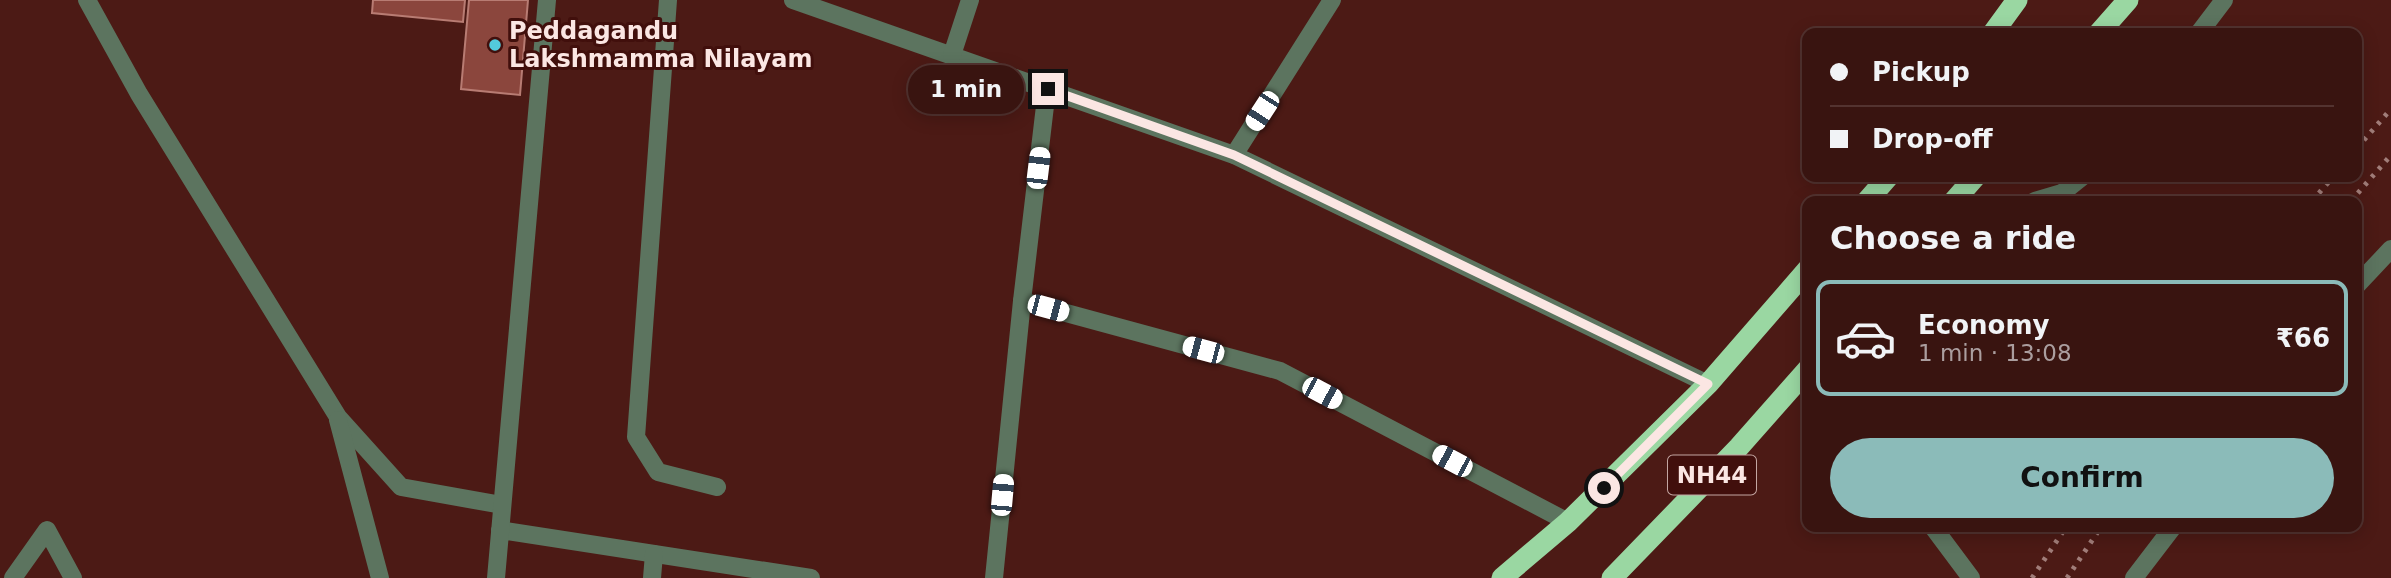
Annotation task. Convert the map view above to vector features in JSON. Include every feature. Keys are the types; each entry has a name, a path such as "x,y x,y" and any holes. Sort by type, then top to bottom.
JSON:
{"highway":[{"path":"1997,28 2017,0"},
{"path":"2103,28 2128,0"},
{"path":"1871,196 1884,182"},
{"path":"1958,196 1971,182"},
{"name":"NH44","path":"1502,578 1569,522 1708,384 1802,276"},
{"name":"NH44","path":"1612,578 1739,447 1802,376"}],"street":[{"path":"87,0 139,94 338,417 401,487 502,505"},
{"path":"496,578 547,0"},
{"path":"667,0 636,437 658,472 716,487"},
{"path":"793,0 1234,155 1708,384"},
{"path":"952,55 970,0"},
{"path":"1234,155 1332,0"},
{"path":"2203,28 2224,0"},
{"path":"994,578 1022,301 1048,89"},
{"path":"2052,196 2062,193 2076,182"},
{"path":"2362,280 2391,249"},
{"path":"1022,301 1280,371 1569,522"},
{"path":"338,417 380,578"},
{"path":"13,578 47,530 73,578"},
{"path":"500,530 811,578"},
{"path":"1937,532 1971,578"},
{"path":"2134,578 2170,532"},
{"path":"652,578 654,554"}],"building":[{"name":"Peddagandu Lakshmamma Nilayam","path":"373,0 465,0 463,22 372,13"},
{"name":"Peddagandu Lakshmamma Nilayam","path":"469,0 528,0 520,95 461,89"}],"railway":[{"path":"2362,142 2391,109"},
{"path":"2355,196 2391,155"},
{"path":"2316,196 2329,182"},
{"path":"2032,578 2063,532"},
{"path":"2067,578 2098,532"}],"place":[{"name":"Peddagandu Lakshmamma Nilayam","path":"495,45"}],"route":[{"path":"1048,89 1234,155 1708,384 1604,488"}]}
